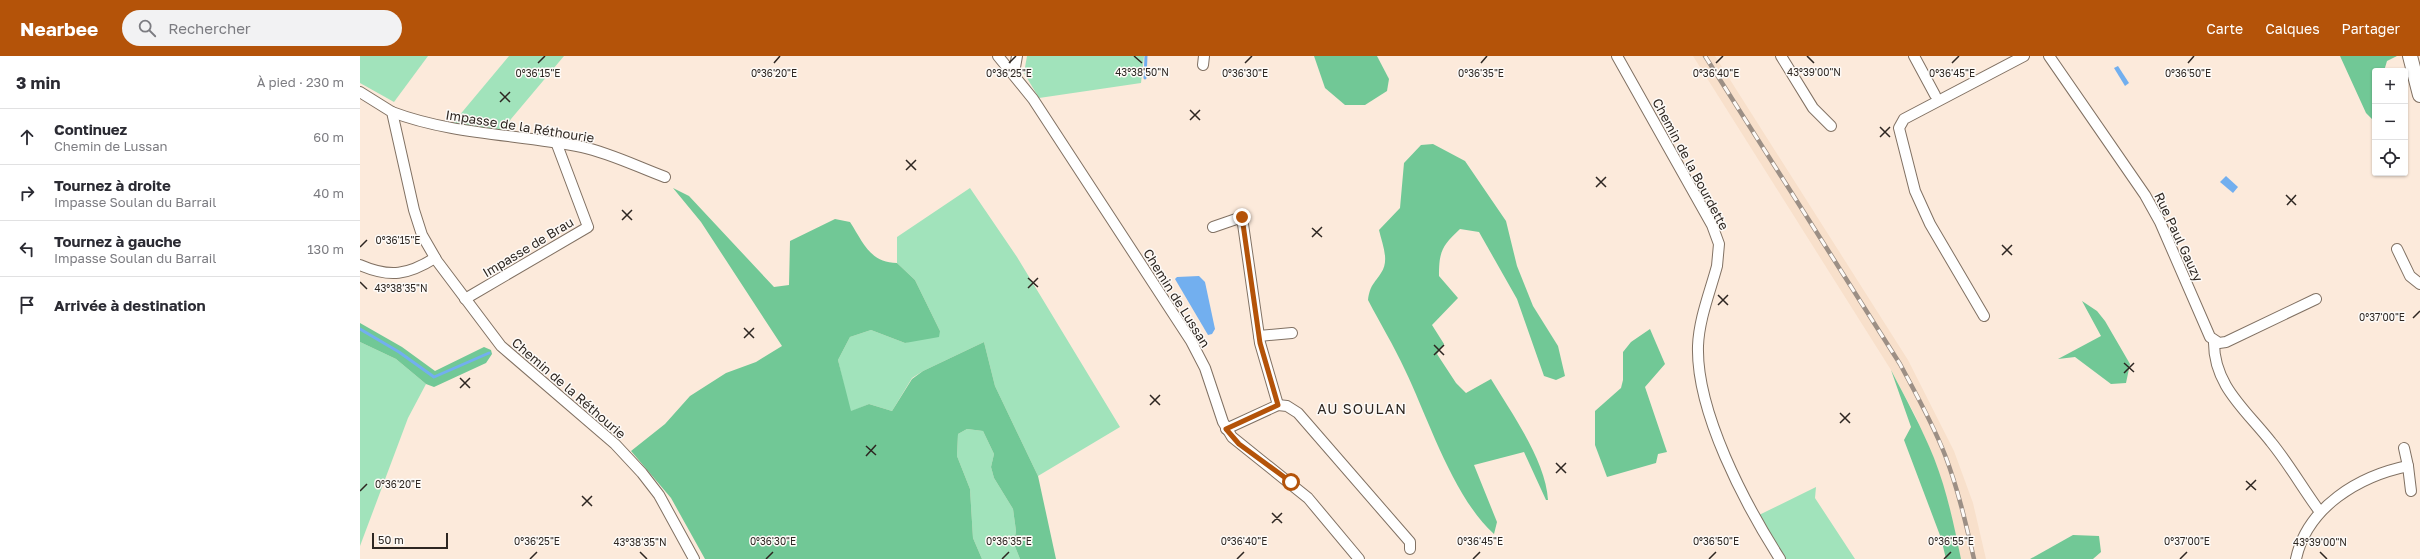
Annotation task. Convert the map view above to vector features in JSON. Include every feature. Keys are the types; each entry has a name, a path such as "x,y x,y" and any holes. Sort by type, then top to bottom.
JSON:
{"main road":[{"path":"2410,56 2420,95"}],"street":[{"name":"Chemin de Lussan","path":"998,56 1014,73 1033,99 1191,341 1205,368 1226,429 1239,444 1291,482 1308,498 1359,559"},
{"path":"1014,73 1017,56"},
{"name":"Chemin de la Bourdette","path":"1617,56 1703,208 1717,237 1719,255 1698,346 1705,395 1723,449 1734,474 1755,519 1780,559"},
{"path":"1781,56 1813,108 1831,126"},
{"path":"1914,56 1935,95"},
{"path":"1984,316 1930,224 1915,191 1899,128 1904,119 2024,56"},
{"name":"Rue Paul Gauzy","path":"2050,56 2145,195 2160,222 2207,333 2214,341"},
{"path":"360,92 392,112"},
{"name":"Impasse de la Réthourie","path":"392,112 414,120 460,131 507,135 584,147 665,177"},
{"name":"Chemin de la Réthourie","path":"392,112 414,210 422,235 435,258 501,346 615,444 642,473 659,495 694,559"},
{"name":"Impasse de Brau","path":"465,299 588,227 556,142"},
{"path":"1213,227 1242,217 1259,336 1265,366 1278,405"},
{"path":"2397,249 2410,276 2420,284"},
{"path":"360,265 397,274 415,270 435,258"},
{"path":"2316,299 2226,342 2214,341 2214,352 2218,368 2231,397 2272,442 2320,512"},
{"path":"1259,336 1292,333"},
{"path":"1226,429 1278,405 1287,406 1298,413 1410,542 1410,549"},
{"path":"2404,448 2411,491"},
{"path":"2296,559 2307,529 2320,512 2358,484 2390,470 2408,466"}],"shaded area":[{"path":"1693,56 1715,56 1908,360 1954,451 1973,503 1986,559 1961,559 1949,506 1934,459 1915,415 1891,370"}],"green space":[{"path":"360,56 428,56 394,102 360,83"},
{"path":"509,56 564,56 511,119 504,130 453,123"},
{"path":"1027,56 1144,56 1141,83 1039,98 1024,73"},
{"path":"1314,56 1377,56 1389,79 1387,91 1365,105 1345,105 1325,88"},
{"path":"2340,56 2397,56 2387,61 2385,68 2372,68 2372,119 2366,113"},
{"path":"1433,144 1465,161 1506,221 1517,266 1533,306 1558,346 1565,376 1556,380 1544,376 1517,299 1479,232 1460,229 1445,245 1440,260 1439,276 1458,298 1432,325 1444,344 1437,354 1456,383 1466,393 1491,379 1534,453 1546,485 1548,500 1546,500 1524,452 1474,465 1497,522 1494,534 1479,518 1466,500 1454,479 1401,361 1368,300 1371,288 1384,268 1385,263 1379,230 1400,208 1404,163 1421,145"},
{"path":"673,188 689,196 774,287 789,285 790,241 835,219 850,222 868,250 880,259 897,263 915,280 940,331 939,337 905,343 871,330 850,337 838,360 851,411 869,404 892,411 912,379 923,371 984,342 995,386 1038,476 1056,559 1020,559 1014,544 1016,531 1013,509 994,478 991,467 994,454 983,431 967,429 958,434 957,456 970,489 973,538 982,559 705,559 671,498 631,451 665,424 690,396 726,373 756,362 782,346 701,222"},
{"path":"970,188 1017,257 1120,427 1038,476 995,386 984,342 923,371 912,378 892,411 869,404 850,412 838,360 850,337 871,330 905,343 940,331 915,280 897,263 897,237"},
{"path":"2082,301 2097,311 2105,321 2130,364 2126,383 2111,384 2075,357 2058,359 2101,336"},
{"path":"360,323 402,347 435,371 484,347 491,350 492,354 486,363 434,387 426,384 396,359 360,342"},
{"path":"1650,329 1665,364 1645,387 1667,452 1658,454 1656,463 1607,477 1595,445 1595,411 1621,388 1623,380 1623,352 1631,342"},
{"path":"360,342 396,359 426,384 408,418 360,546"},
{"path":"1891,370 1914,414 1939,470 1950,508 1961,559 1946,559 1941,538 1904,440 1911,427"},
{"path":"967,429 983,431 994,454 991,467 994,478 1013,509 1016,531 1014,544 1020,559 982,559 973,538 970,489 957,456 958,434"},
{"path":"1816,487 1815,498 1855,559 1785,559 1759,515"},
{"path":"2073,535 2099,536 2101,552 2093,559 2030,559"}],"water":[{"path":"2118,66 2129,83 2125,86 2114,68"},
{"path":"2226,176 2238,187 2233,193 2220,182"},
{"path":"1199,276 1205,282 1215,329 1212,334 1208,335 1175,279 1177,277"}],"waterway":[{"path":"1145,78 1146,56"},
{"path":"360,329 399,352 434,377 489,353"}],"railway":[{"path":"1705,56 1900,364 1924,409 1950,468 1974,559"}],"district":[{"name":"AU SOULAN","path":"1362,408"}],"route":[{"path":"1242,217 1260,343 1265,366 1278,405 1226,429 1239,444 1291,482"}]}
